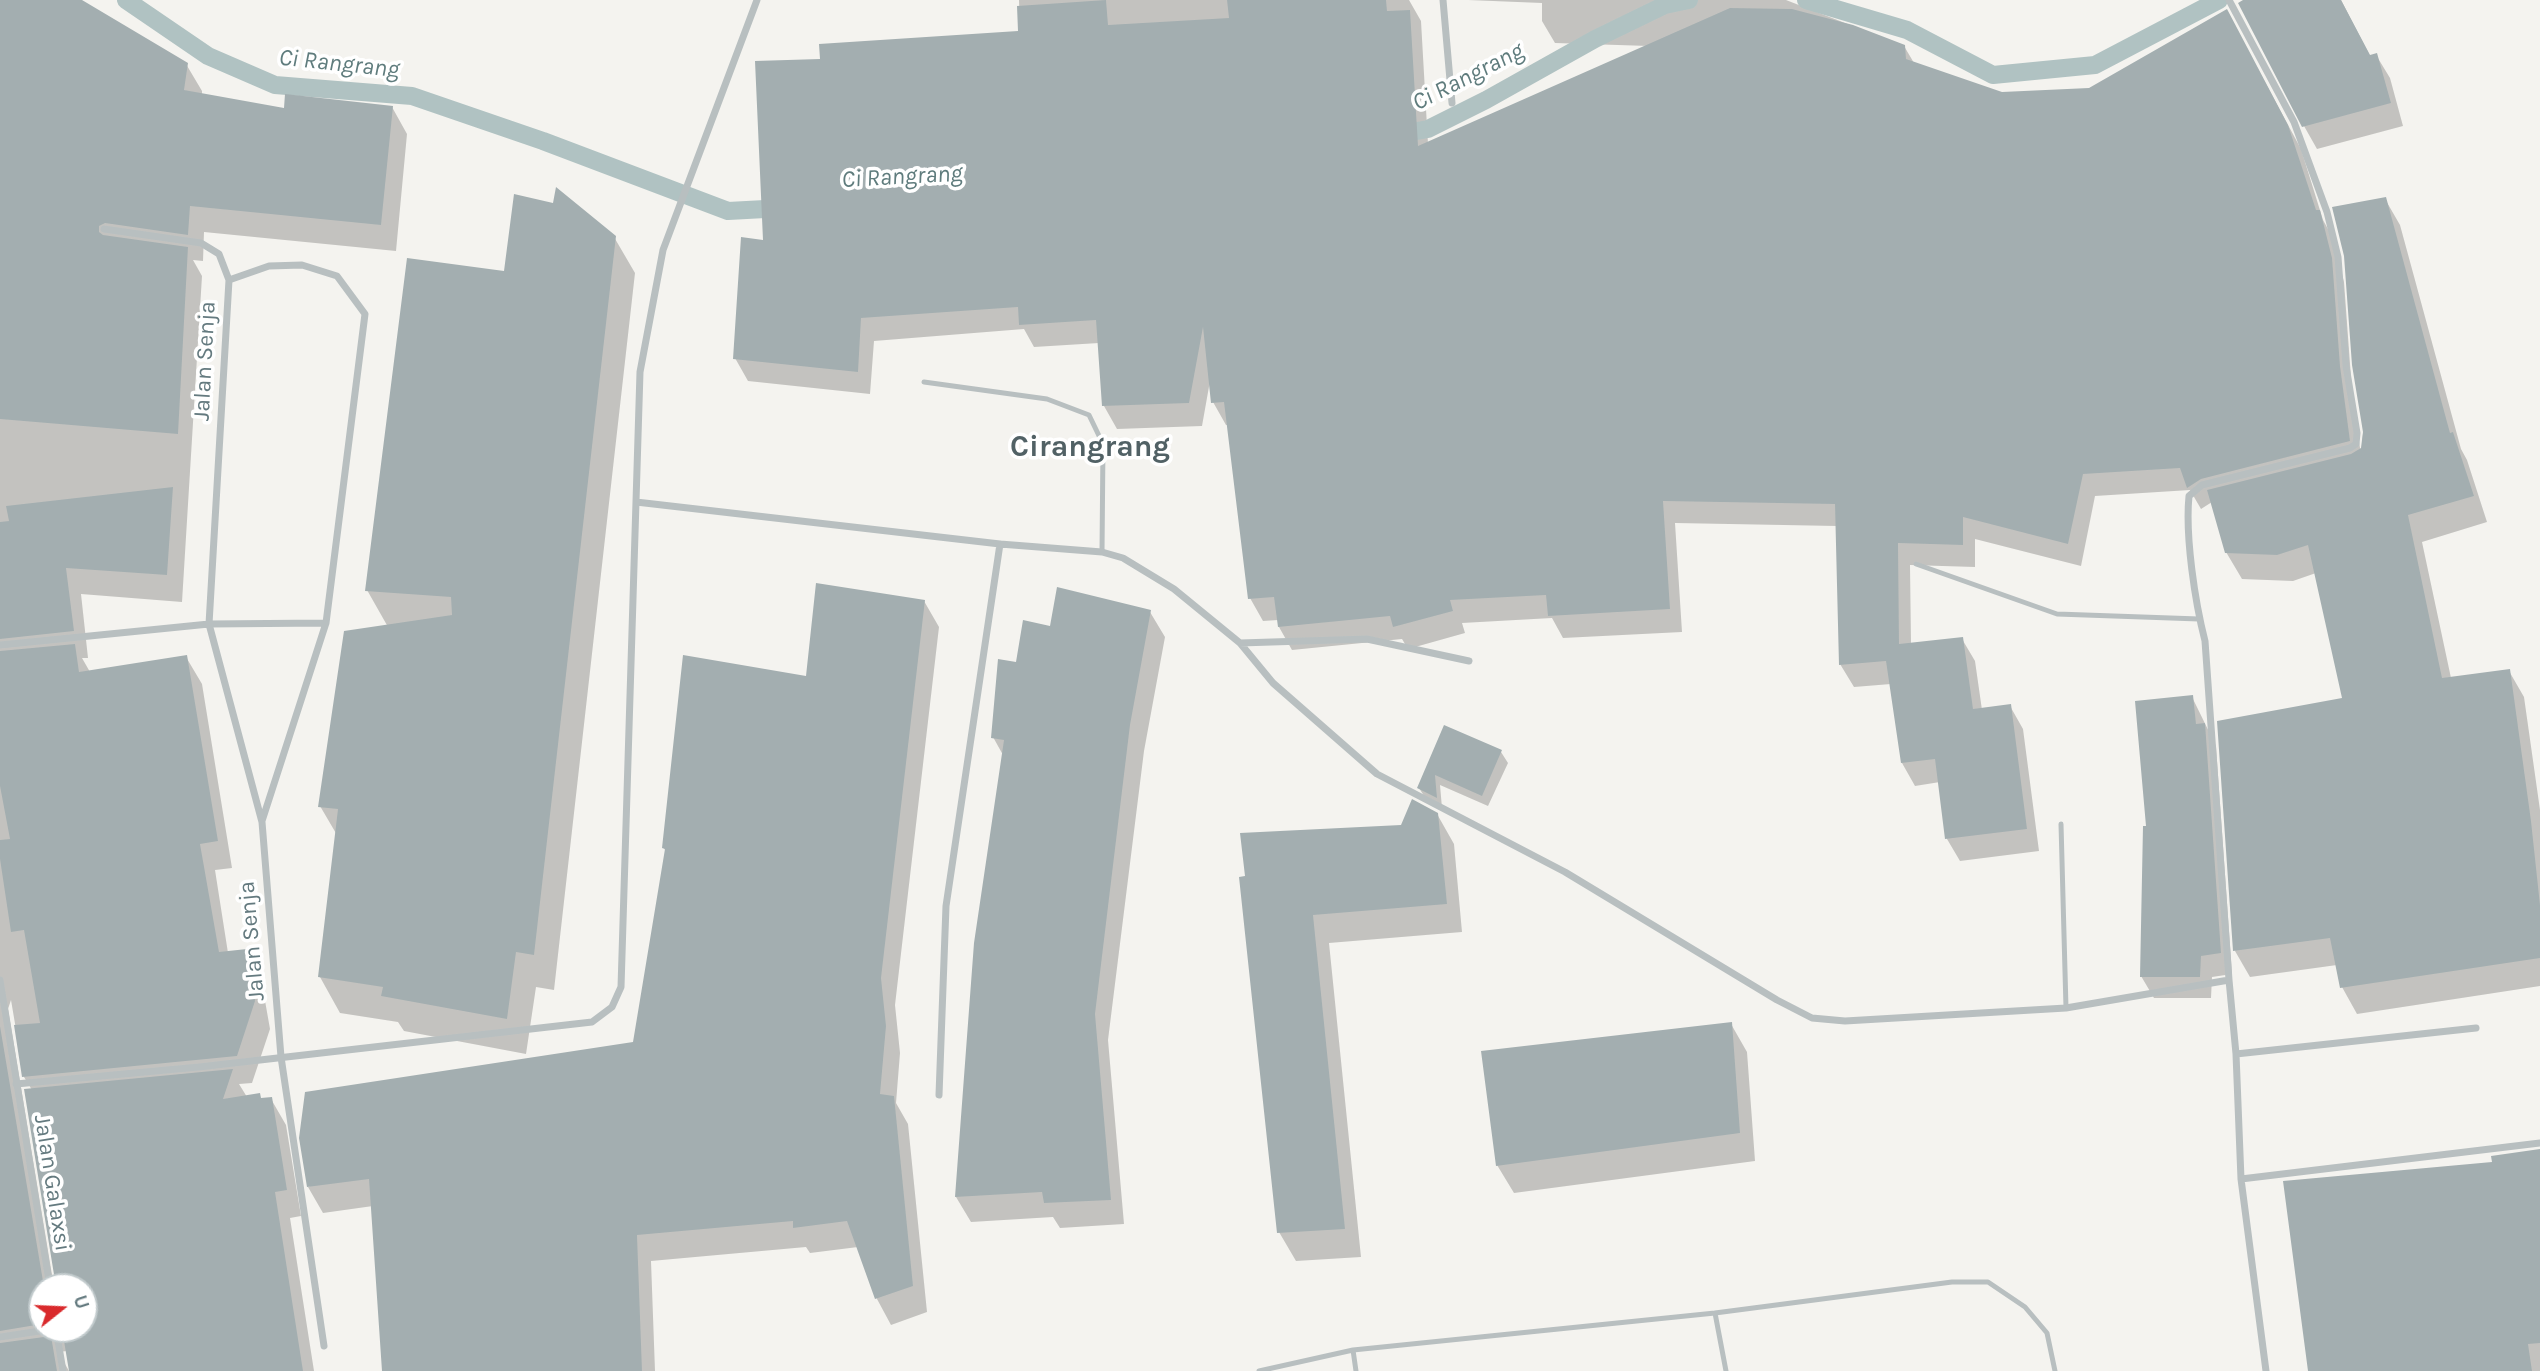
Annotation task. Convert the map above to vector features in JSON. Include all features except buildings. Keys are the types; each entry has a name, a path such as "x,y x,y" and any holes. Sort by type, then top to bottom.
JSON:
{"street":[{"path":"16,1084 199,1067 592,1022 612,1007 621,987 640,372 663,250 757,0"},
{"path":"1443,0 1452,103"},
{"path":"2228,0 2294,122 2327,212 2338,257 2346,366 2355,419 2356,444 2350,448 2202,485 2189,496 2188,514 2199,619 2205,641 2236,1054 2241,1179 2266,1371"},
{"path":"104,229 201,243 219,254 229,280"},
{"name":"Jalan Senja","path":"262,822 326,623 365,314 337,276 302,265 269,266 229,280 209,624 262,822 281,1057 324,1346"},
{"path":"636,502 1000,544 1102,552 1123,558 1174,589 1240,643 1273,683 1377,774 1565,872 1777,1000 1812,1018 1845,1021 2066,1008 2229,980"},
{"path":"939,1095 946,906 1000,544"},
{"path":"0,645 209,624 326,623"},
{"path":"1240,643 1367,639 1469,660"},
{"name":"Jalan Galaxsi","path":"0,980 48,1273"},
{"path":"2236,1054 2476,1028"},
{"path":"2241,1179 2540,1143"},
{"path":"0,1338 28,1333"},
{"path":"58,1343 63,1371"}],"lane":[{"path":"924,382 1047,399 1089,415 1102,444 1102,552"},
{"path":"1916,564 2057,614 2199,619"},
{"path":"2061,824 2066,1008"},
{"path":"1259,1371 1353,1350 1715,1312 1952,1282 1988,1282 2025,1307 2048,1333 2056,1371"},
{"path":"1715,1312 1726,1371"},
{"path":"1353,1350 1356,1371"}],"waterway":[{"name":"Ci Rangrang","path":"126,0 208,56 275,85 412,96 543,141 728,211 784,208"},
{"name":"Ci Rangrang","path":"1395,135 1428,129 1595,39 1665,5 1689,0"},
{"name":"Ci Rangrang","path":"1806,0 1907,30 1993,75 2095,65 2219,0"}],"district":[{"name":"Cirangrang","path":"1090,447"}]}
